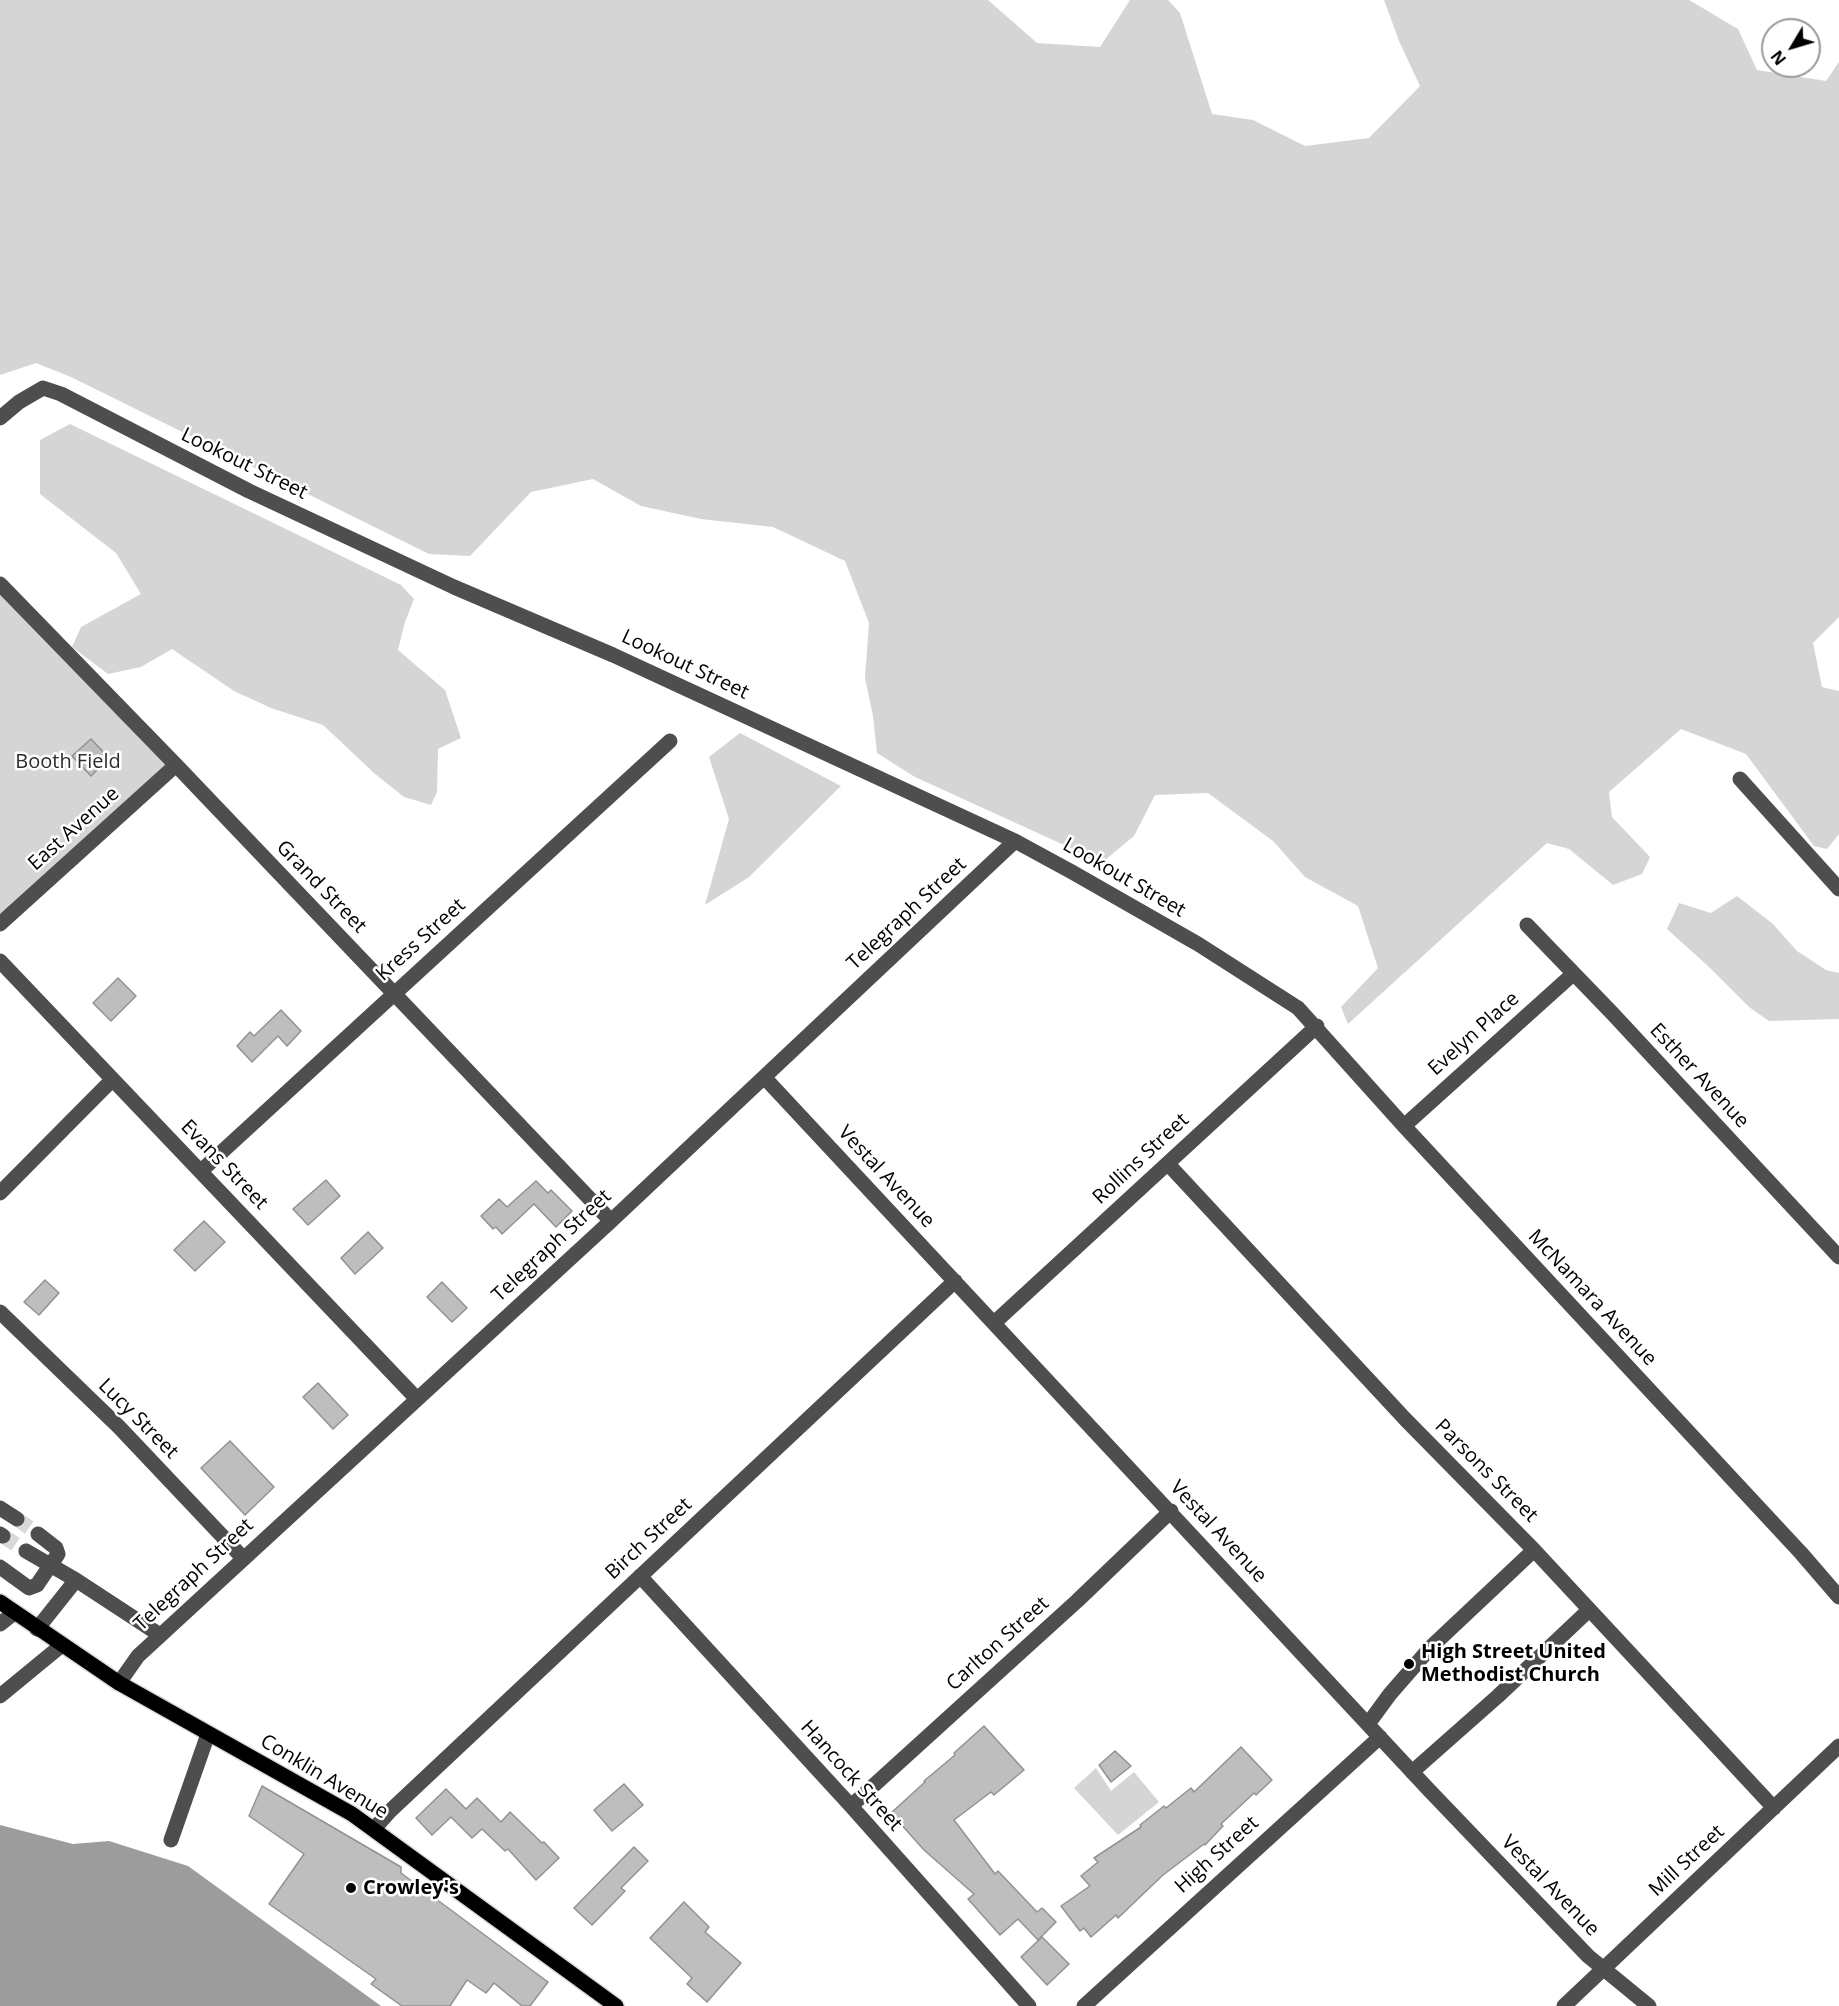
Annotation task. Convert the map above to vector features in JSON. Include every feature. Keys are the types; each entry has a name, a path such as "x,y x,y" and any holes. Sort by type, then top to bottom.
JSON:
{"main road":[{"name":"Conklin Avenue","path":"0,1602 119,1683 340,1807 374,1829 616,2006"}],"street":[{"name":"Lookout Street","path":"0,418 19,402 43,388 61,394 249,491 443,582 613,655 1015,841 1198,944 1298,1008 1317,1026"},
{"name":"Grand Street","path":"0,584 176,765 610,1221"},
{"name":"Kress Street","path":"201,1171 670,741"},
{"name":"East Avenue","path":"0,924 176,765"},
{"path":"1740,779 1839,889"},
{"name":"Telegraph Street","path":"119,1683 133,1662 160,1635 610,1221 1015,841"},
{"name":"Esther Avenue","path":"1527,925 1839,1257"},
{"name":"Evans Street","path":"0,961 417,1399"},
{"name":"Evelyn Place","path":"1404,1126 1573,974"},
{"name":"McNamara Avenue","path":"1317,1026 1404,1126 1801,1553 1839,1597"},
{"name":"Rollins Street","path":"994,1323 1317,1026"},
{"name":"Vestal Avenue","path":"764,1077 1412,1772 1588,1956 1649,2006"},
{"path":"0,1192 112,1080"},
{"name":"Parsons Street","path":"1168,1164 1406,1420 1534,1550 1774,1808"},
{"name":"Birch Street","path":"374,1829 955,1281"},
{"name":"Lucy Street","path":"0,1312 119,1427 243,1558"},
{"path":"0,1508 17,1519"},
{"name":"Carlton Street","path":"851,1806 1077,1601 1171,1511"},
{"path":"0,1567 29,1588 37,1585 58,1554 56,1548 38,1534"},
{"path":"1368,1724 1390,1694 1431,1647 1534,1550"},
{"path":"26,1551 76,1580 160,1635"},
{"name":"Hancock Street","path":"640,1576 851,1806 1029,2006"},
{"path":"37,1629 76,1580"},
{"path":"1412,1772 1498,1696 1589,1610"},
{"path":"0,1624 14,1613"},
{"path":"0,1696 62,1645"},
{"path":"171,1840 208,1734"},
{"name":"High Street","path":"1084,2006 1380,1737"},
{"name":"Mill Street","path":"1564,2006 1839,1746"}],"green space":[{"path":"0,0 988,0 1037,43 1100,47 1130,0 1168,0 1180,13 1212,114 1253,120 1305,146 1369,138 1420,86 1399,41 1384,0 1689,0 1738,29 1757,70 1761,71 1761,78 1807,78 1826,81 1839,62 1839,617 1813,643 1822,687 1839,691 1839,834 1827,849 1814,846 1746,754 1681,729 1609,792 1612,817 1650,857 1642,874 1613,885 1569,849 1547,843 1348,1024 1341,1007 1378,968 1358,906 1305,877 1273,841 1208,793 1155,795 1134,836 1099,865 1075,850 915,777 877,753 873,716 865,678 869,623 845,561 773,527 701,519 641,506 593,479 531,492 470,556 429,554 71,377 36,363 0,375"},
{"path":"70,424 401,585 414,599 398,650 445,690 461,738 438,749 437,792 431,805 404,797 374,773 323,725 271,708 234,691 172,649 141,667 108,674 72,647 81,627 141,594 116,553 40,494 40,440"},
{"name":"Booth Field","path":"0,594 166,764 0,915"},
{"path":"740,733 841,786 749,877 705,905 729,819 709,757"},
{"path":"1737,896 1773,924 1797,951 1826,970 1839,973 1839,1019 1769,1021 1749,1007 1667,929 1679,903 1711,913"},
{"path":"1096,1768 1111,1791 1134,1772 1159,1802 1118,1835 1074,1788"}],"shaded area":[{"path":"0,1825 73,1844 109,1841 188,1866 381,2006 0,2006"}],"building":[{"path":"91,739 109,758 91,776 72,756"},
{"path":"118,978 136,996 111,1021 93,1003"},
{"path":"281,1010 301,1031 287,1046 278,1036 252,1062 237,1046 250,1032 254,1036"},
{"path":"326,1180 340,1196 308,1225 293,1209"},
{"path":"536,1181 548,1193 551,1190 572,1211 556,1227 534,1204 502,1234 496,1227 493,1229 481,1216 499,1199 507,1207"},
{"path":"204,1221 225,1242 195,1271 174,1250"},
{"path":"368,1232 383,1248 355,1274 341,1258"},
{"path":"45,1280 59,1293 39,1315 24,1302"},
{"path":"442,1282 467,1308 452,1322 427,1297"},
{"path":"318,1383 348,1415 333,1429 303,1397"},
{"path":"230,1441 274,1487 245,1515 201,1468"},
{"path":"984,1726 1024,1770 994,1795 991,1792 954,1820 995,1874 998,1871 1037,1912 1042,1908 1056,1922 1038,1940 1018,1919 1000,1935 968,1899 974,1894 924,1850 891,1813"},
{"path":"1241,1747 1272,1780 1256,1795 1254,1793 1221,1824 1223,1826 1205,1845 1163,1875 1118,1918 1116,1915 1091,1937 1084,1928 1080,1931 1061,1906 1090,1886 1081,1876 1098,1862 1094,1858 1141,1827 1140,1825 1164,1806 1166,1808 1191,1788 1194,1792"},
{"path":"1115,1751 1131,1766 1111,1782 1099,1765"},
{"path":"624,1784 643,1805 612,1831 594,1810"},
{"name":"Crowley's","path":"262,1786 401,1867 401,1873 548,1982 530,2006 522,2006 494,1983 486,1993 467,1980 450,2006 402,2006 371,1984 376,1979 269,1904 304,1854 249,1816"},
{"path":"446,1789 466,1809 477,1798 501,1822 510,1812 559,1858 536,1880 508,1849 505,1851 482,1829 472,1838 451,1817 432,1835 416,1818"},
{"path":"634,1847 648,1861 621,1888 625,1891 592,1925 574,1908"},
{"path":"684,1902 709,1927 705,1932 741,1963 707,2002 687,1984 692,1978 650,1938"},
{"path":"1042,1937 1069,1964 1047,1985 1021,1957"}],"tunnel":[{"path":"17,1519 38,1534"},
{"path":"3,1536 26,1551"}],"place":[{"name":"High Street United Methodist Church","path":"1409,1664"},
{"name":"Crowley's","path":"351,1888"}]}
